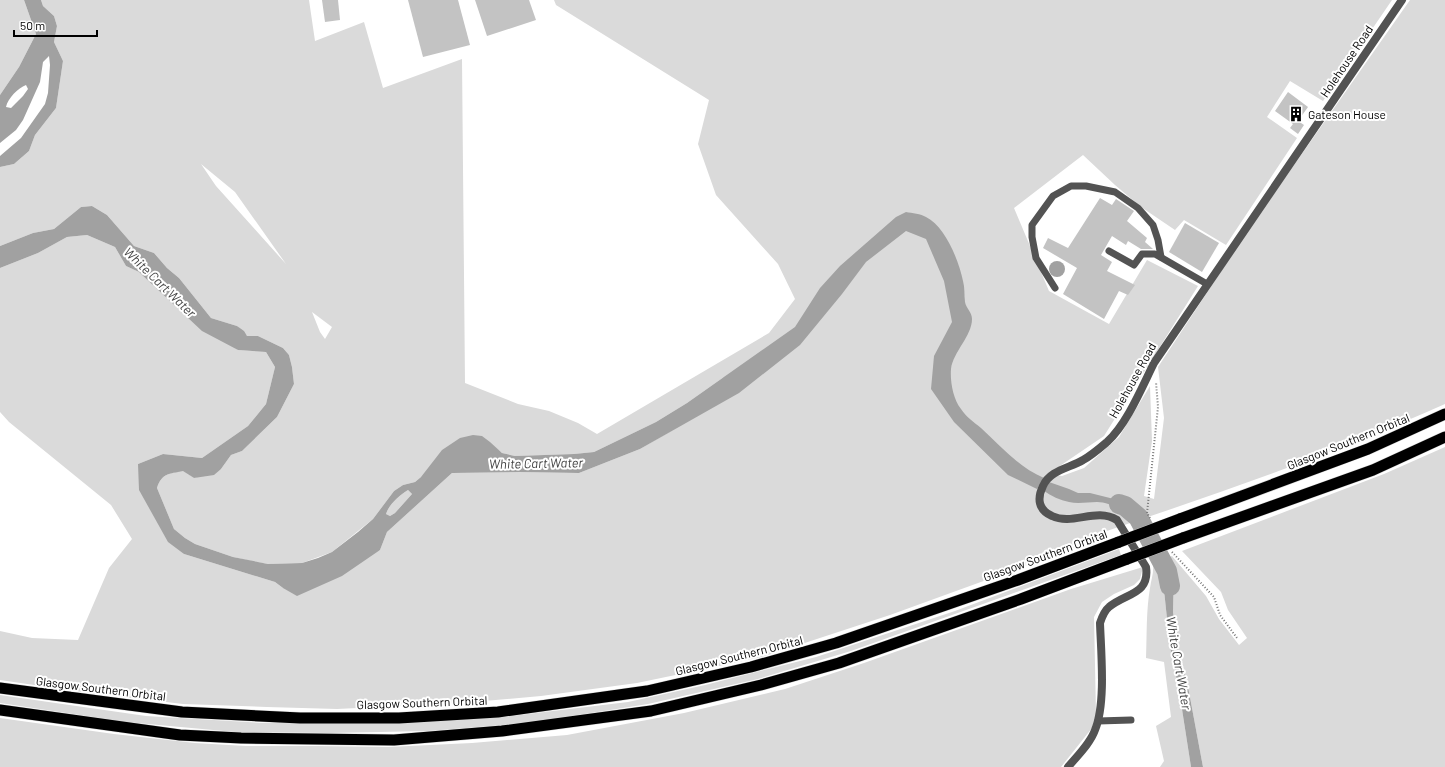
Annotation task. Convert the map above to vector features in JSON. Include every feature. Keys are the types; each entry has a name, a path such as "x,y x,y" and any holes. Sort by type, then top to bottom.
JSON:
{"highway":[{"name":"Glasgow Southern Orbital","path":"0,688 182,712 300,718 399,718 498,712 647,691 751,667 836,643 1018,580 1368,449 1445,414"},
{"path":"0,710 180,735 241,738 378,740 502,731 651,711 761,685 839,663 1021,599 1183,538 1373,470 1445,437"}],"street":[{"name":"Holehouse Road","path":"1068,767 1091,739 1098,721 1101,693 1100,623 1103,614 1115,602 1132,594 1144,584 1146,579 1146,567 1117,520 1110,516 1100,515 1069,520 1050,516 1040,506 1038,500 1044,485 1054,473 1084,460 1108,441 1116,432 1124,421 1154,363 1402,0"}],"lane":[{"path":"1055,288 1036,258 1032,237 1032,225 1053,196 1071,186 1086,186 1115,192 1138,208 1153,225 1158,240 1161,257"},
{"path":"1109,251 1134,265 1142,254 1155,254 1207,284"},
{"path":"1098,721 1131,720"}],"path":[{"path":"1151,520 1147,513 1158,407 1154,363"},
{"path":"1171,550 1214,597 1220,615 1237,638"}],"shaded area":[{"path":"0,0 24,0 36,34 19,67 0,95"},
{"path":"41,0 309,0 315,41 364,22 383,88 462,59 465,383 518,404 549,411 578,423 597,434 769,333 795,299 778,264 716,195 698,144 709,100 556,5 554,0 1392,0 1323,101 1290,81 1267,117 1297,138 1226,245 1184,220 1175,230 1141,207 1083,155 1014,208 1049,291 1109,324 1147,260 1198,286 1104,436 1048,474 1062,476 1084,468 1119,437 1150,386 1152,441 1144,496 1154,499 1164,418 1158,367 1247,232 1410,0 1445,0 1445,404 1402,423 1315,457 1095,535 1097,540 890,615 762,657 637,683 541,696 461,703 337,709 183,704 82,692 0,680 0,631 32,638 78,640 109,568 132,539 111,505 9,422 0,412 0,268 38,253 67,237 87,235 115,247 126,266 139,272 238,350 266,352 275,367 266,404 248,426 202,458 163,454 138,464 184,554 275,582 283,588 380,550 387,532 452,473 579,473 640,449 676,428 724,377 687,403 656,422 594,452 515,456 502,453 497,449 421,477 415,482 403,485 394,491 373,519 332,552 302,563 268,564 256,562 233,557 195,544 174,529 157,488 159,483 161,479 170,473 183,470 194,478 221,469 231,455 242,451 277,417 294,384 289,355 283,348 258,336 247,336 237,326 211,318 179,278 167,268 154,253 134,246 107,215 92,206 81,207 54,229 33,233 0,246 0,167 14,164 29,151 35,135 56,108 63,61 54,42 57,26 54,16 43,6","holes":["201,164 235,192 286,264 216,186","312,312 332,327 325,339 320,332"]},
{"path":"1445,447 1445,767 1203,767 1186,676 1181,670 1173,612 1174,571 1165,559 1172,556 1206,596 1219,619 1239,645 1247,638 1228,610 1221,592 1182,551 1384,474"},
{"path":"408,490 412,494 395,513 390,516 386,514 392,503"},
{"path":"1119,549 1121,555 851,651 758,679 648,704 528,723 428,731 330,733 235,732 126,722 0,703 0,695 146,716 263,723 400,723 511,716 628,702 705,685 816,657 955,611"},
{"path":"1158,561 1162,571 1170,647 1179,690 1191,767 1160,767 1164,761 1156,726 1171,717 1164,662 1146,658 1147,614 1153,564"},
{"path":"1143,567 1140,579 1134,585 1114,594 1102,602 1094,617 1096,714 1092,728 1061,767 0,767 0,718 114,734 195,743 246,746 388,747 472,743 567,735 684,713 785,689 864,663 1071,589"}],"water":[{"path":"24,0 41,0 43,6 54,16 57,26 54,42 63,61 56,108 35,135 29,151 14,164 0,167 0,156 21,138 45,104 48,93 50,65 49,56 43,62 40,82 23,120 16,130 0,143 0,95 19,67 36,34","holes":["26,85 28,89 11,108 6,107 11,97 23,86"]},
{"path":"92,206 107,215 134,246 154,253 167,268 179,278 211,318 237,326 244,331 247,336 258,336 283,348 289,355 294,384 277,417 242,451 231,455 221,469 214,475 194,478 183,471 174,473 161,479 157,488 174,529 195,544 233,557 268,564 302,563 332,552 373,519 394,491 403,485 415,482 421,477 442,450 460,438 473,435 482,436 502,453 515,456 574,454 594,452 656,422 687,403 795,327 820,288 840,266 896,217 906,212 924,216 939,228 955,254 961,273 965,302 972,319 969,332 955,356 951,369 953,390 958,405 968,417 1010,456 1026,468 1044,478 1037,489 1008,475 954,422 931,389 934,356 952,322 944,281 926,239 906,231 866,262 800,345 739,393 640,449 579,473 452,473 387,532 380,550 342,576 297,596 275,582 184,554 168,542 139,490 138,464 163,454 202,458 248,426 266,404 275,367 266,352 238,350 202,331 139,272 126,266 115,247 87,235 67,237 38,253 0,268 0,246 33,233 54,229 81,207","holes":["408,490 412,494 395,513 390,516 386,514 392,503 402,494"]},
{"path":"1057,261 1064,266 1065,269 1060,276 1057,277 1050,272 1049,269 1054,262"},
{"path":"1049,482 1078,493 1090,493 1126,502 1137,509 1143,519 1135,522 1123,511 1102,502 1072,503 1059,499 1044,491"},
{"path":"1165,559 1174,570 1173,612 1181,670 1186,676 1203,767 1191,767 1179,690 1170,647 1162,571 1158,561"}],"building":[{"path":"322,0 338,0 340,20 325,22"},
{"path":"408,0 458,0 470,45 423,57"},
{"path":"475,0 529,0 536,20 487,36"},
{"name":"Gateson House","path":"1288,92 1308,107 1298,121 1304,125 1298,134 1290,128 1293,124 1275,111"},
{"path":"1100,198 1112,205 1116,199 1134,211 1127,221 1147,238 1145,242 1153,249 1141,249 1128,241 1126,245 1112,236 1101,255 1112,262 1107,271 1135,285 1128,295 1119,291 1104,319 1063,294 1077,268 1043,248 1048,238 1068,248"},
{"path":"1185,223 1219,243 1202,272 1169,252"}],"waterway":[{"name":"White Cart Water","path":"1119,504 1125,506 1138,517 1167,571 1170,586"}],"place":[{"name":"Gateson House","path":"1296,114"}]}
